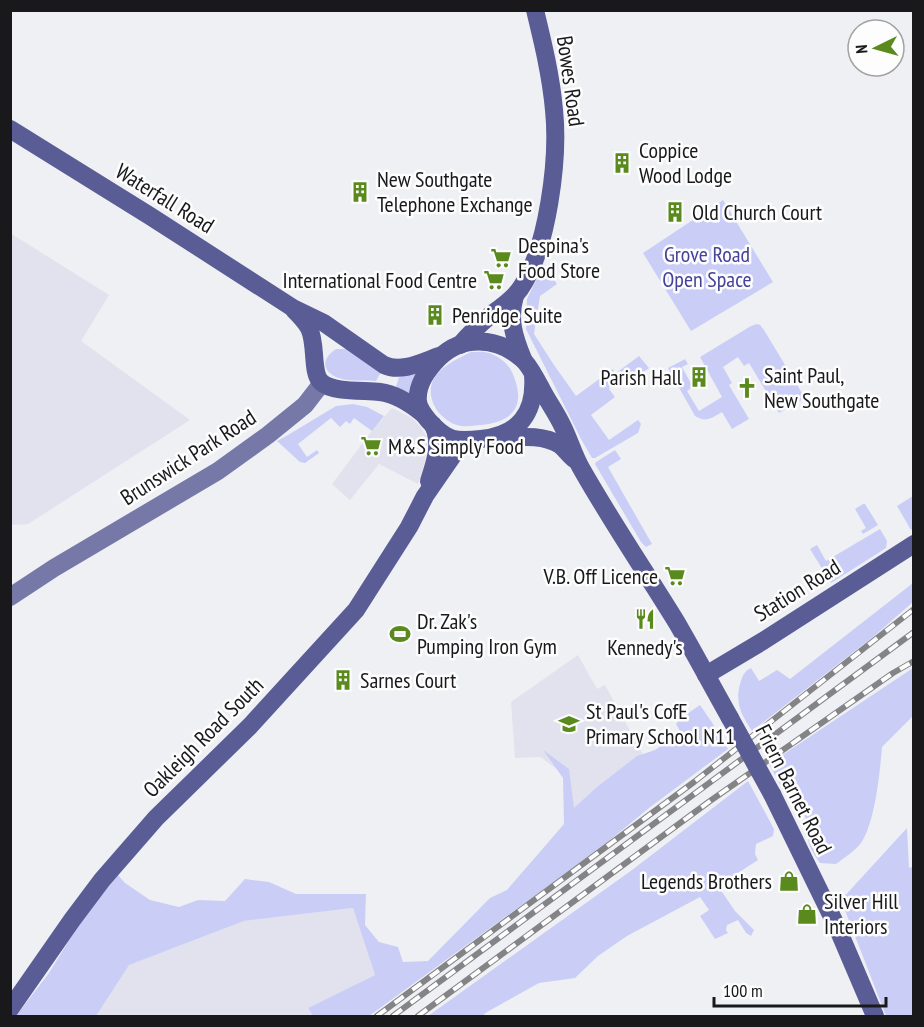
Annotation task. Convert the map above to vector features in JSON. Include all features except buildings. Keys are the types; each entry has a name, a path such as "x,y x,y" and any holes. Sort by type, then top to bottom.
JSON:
{"main road":[{"name":"Bowes Road","path":"460,345 474,329 515,296 530,273 548,208 554,162 555,113 545,50 535,10"},
{"name":"Waterfall Road","path":"10,129 293,308"},
{"name":"Bowes Road","path":"515,296 511,318 516,342 523,359"},
{"path":"293,308 319,320 384,365 392,368 409,366 442,355 469,342 494,343 503,346 523,359 533,375 534,390 526,414 514,430 488,439 458,441 451,439 415,407 391,395 330,387 316,376 314,344 309,328 293,308"},
{"path":"315,360 326,344 343,341 356,344"},
{"path":"428,419 418,402 419,391 427,371 442,355"},
{"name":"Friern Barnet Road","path":"533,375 561,423 581,467 677,624 772,794 837,927 875,1017"},
{"name":"Oakleigh Road South","path":"425,496 437,454 437,434 428,419"},
{"name":"Friern Barnet Road","path":"488,439 532,437 548,439 561,446 581,467"},
{"name":"Oakleigh Road South","path":"10,1009 102,880 156,818 250,726 356,610 409,527 425,496 454,454 461,447 488,439"},
{"name":"Station Road","path":"706,675 914,544"}],"street":[{"name":"Brunswick Park Road","path":"10,597 54,568 218,471 268,435 304,405 322,383"}],"shaded area":[{"path":"10,233 109,295 81,341 190,420 28,524 11,525"},
{"path":"392,408 412,418 427,437 425,461 418,484 379,464 350,500 332,484"},
{"name":"St Paul's CofE Primary School N11","path":"578,655 597,689 605,685 646,760 570,824 564,774 540,757 515,758 511,702"},
{"path":"353,908 375,975 308,1008 313,1016 96,1016 128,965 244,921"}],"green space":[{"name":"Grove Road Open Space","path":"723,200 773,282 691,331 643,253"},
{"path":"544,264 557,284 540,296 534,334 576,396 613,369 609,389 615,397 591,415 609,440 638,420 641,424 638,433 595,458 592,458 581,439 526,329 527,299"},
{"path":"757,324 764,330 805,398 779,413 749,363 744,366 738,357 723,367 732,383 729,385 749,419 732,429 722,412 706,419 695,416 668,368 685,359 688,364 682,367 693,387 687,391 699,411 722,397 700,357"},
{"path":"336,349 348,349 382,370 376,381 347,380 329,372 325,364 326,359"},
{"path":"471,352 484,352 501,359 512,373 517,388 517,405 508,417 500,421 481,425 457,425 444,418 432,401 431,388 439,371"},
{"path":"639,356 649,368 634,379 630,375 612,388 616,373"},
{"path":"416,374 412,394 396,387 399,377"},
{"path":"353,404 367,407 384,416 372,431 354,418 350,424 346,421 340,427 331,418 298,444 307,457 317,450 319,453 305,463 300,462 277,441 336,406"},
{"path":"615,450 621,459 608,467 652,544 646,547 595,464"},
{"path":"913,496 913,528 911,530 897,506"},
{"path":"863,504 878,525 863,534 861,531 866,528 855,509"},
{"path":"880,529 887,541 886,548 831,583 810,549 817,545 826,561"},
{"path":"913,583 913,602 873,637 752,731 742,714 739,703 740,684 747,671 751,668 759,681 777,670 790,679"},
{"path":"913,668 913,716 882,747 876,797 866,834 856,849 836,864 820,863 810,846 809,825 798,803 783,790 769,764"},
{"path":"700,705 728,749 599,849 369,1016 313,1016 308,1008 375,975 353,908 244,921 129,965 96,1016 16,1016 49,973 98,893 118,875 125,883 150,900 179,907 198,900 225,901 245,879 269,882 296,894 366,894 365,925 379,942 398,947 403,962 428,961 490,898 507,890 564,824 563,778 543,750 569,769 574,808 637,756 655,750 681,733 676,724"},
{"path":"748,781 774,829 773,836 756,844 755,854 758,860 718,886 735,911 754,930 751,936 746,933 738,920 727,925 728,933 715,939 700,916 709,910 700,897 627,936 598,956 575,978 539,983 482,1016 428,1016 632,870"},
{"path":"907,828 909,868 914,866 913,1016 886,1016 841,900"}],"railway":[{"path":"377,1016 694,782 914,609"},
{"path":"393,1016 914,632"},
{"path":"418,1016 710,801 893,673 914,661"}],"place":[{"name":"Coppice Wood Lodge","path":"622,163"},
{"name":"New Southgate Telephone Exchange","path":"360,192"},
{"name":"Old Church Court","path":"675,212"},
{"name":"Despina's Food Store","path":"501,258"},
{"name":"International Food Centre","path":"494,280"},
{"name":"Penridge Suite","path":"435,315"},
{"name":"Parish Hall","path":"699,377"},
{"name":"Saint Paul, New Southgate","path":"747,388"},
{"name":"M&S Simply Food","path":"371,446"},
{"name":"V.B. Off Licence","path":"675,576"},
{"name":"Kennedy's","path":"645,619"},
{"name":"Dr. Zak's Pumping Iron Gym","path":"400,634"},
{"name":"Sarnes Court","path":"343,680"},
{"name":"St Paul's CofE Primary School N11","path":"569,724"},
{"name":"Legends Brothers","path":"789,881"},
{"name":"Silver Hill Interiors","path":"807,914"}]}
